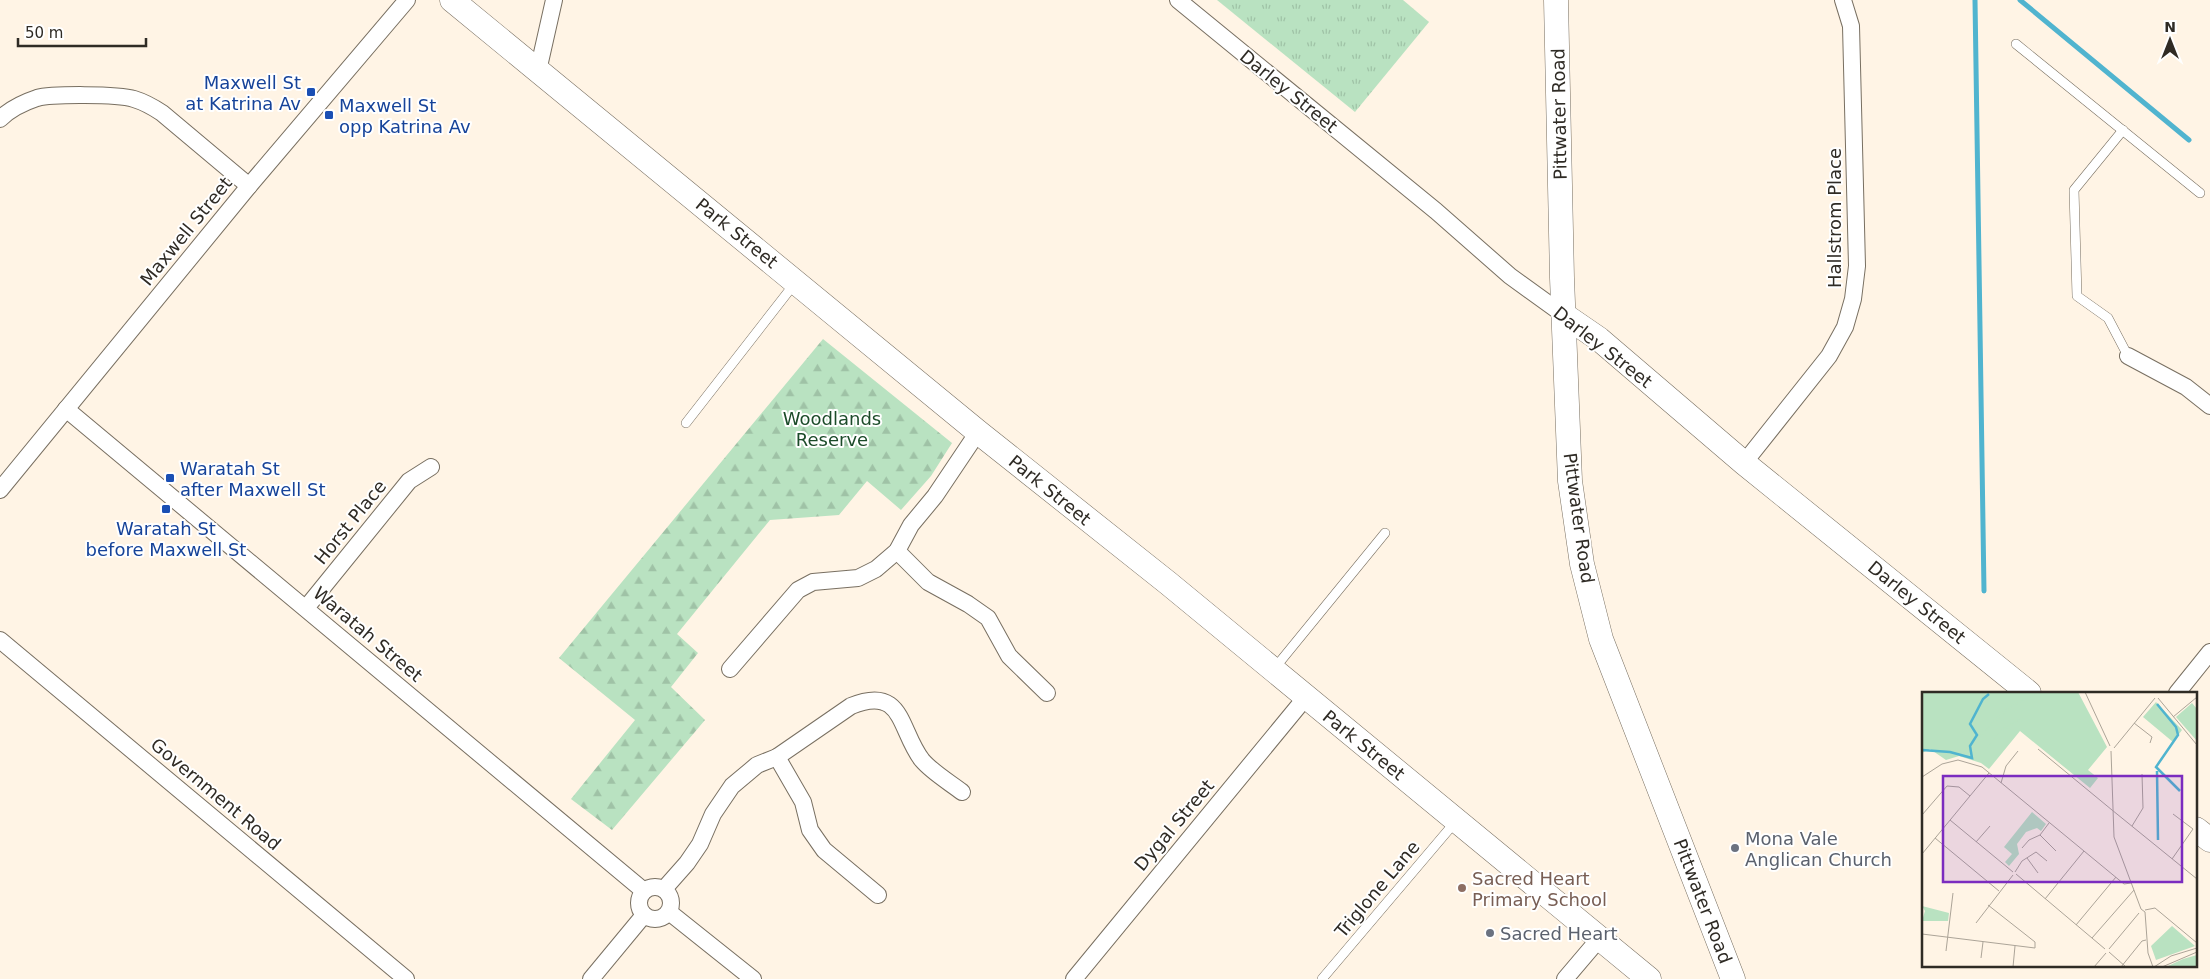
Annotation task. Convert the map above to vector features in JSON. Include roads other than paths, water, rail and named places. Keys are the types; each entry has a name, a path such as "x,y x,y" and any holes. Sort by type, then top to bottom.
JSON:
{"main road":[{"name":"Park Street","path":"452,0 978,432 1168,583 1598,939 1649,979"},
{"name":"Pittwater Road","path":"1556,0 1570,481 1582,564 1601,639 1733,979"},
{"name":"Darley Street","path":"1564,315 1598,339 1744,463 2028,692"},
{"path":"2198,831 2210,840"}],"street":[{"name":"Maxwell Street","path":"0,490 249,186 407,0"},
{"path":"538,71 554,0"},
{"name":"Darley Street","path":"1178,0 1436,211 1510,276 1564,315"},
{"name":"Hallstrom Place","path":"1744,463 1829,356 1845,326 1853,299 1857,266 1851,26 1843,0"},
{"path":"0,119 10,109 39,98 100,95 132,98 162,112 249,186"},
{"path":"2128,356 2186,388 2210,406"},
{"name":"Waratah Street","path":"66,409 644,891"},
{"path":"730,669 798,590 813,582 858,578 876,569 897,552 911,525 935,496 978,432"},
{"name":"Horst Place","path":"306,608 409,482 431,466"},
{"path":"897,552 928,582 968,604 988,618 1009,656 1047,693"},
{"name":"Government Road","path":"0,640 406,979"},
{"path":"2178,692 2210,652"},
{"name":"Dygal Street","path":"1074,979 1306,697"},
{"path":"664,889 688,863 700,844 714,814 732,786 757,766 777,757 851,706 863,700 876,699 891,706 903,720 910,740 923,761 962,792"},
{"path":"777,757 803,802 810,830 824,850 878,895"},
{"path":"651,887 664,889 668,892 672,902 669,912 660,918 648,918 639,906 640,895 644,891 651,887"},
{"path":"669,912 753,979"},
{"path":"591,979 644,914"},
{"path":"1565,979 1598,939"}],"lane":[{"path":"2016,44 2200,193"},
{"path":"2123,130 2074,190 2077,296 2108,318 2128,356"},
{"path":"686,423 796,281"},
{"path":"1273,670 1385,533"},
{"name":"Triglone Lane","path":"1322,979 1456,820"}],"waterway":[{"path":"1975,0 1984,591"},
{"path":"2020,0 2189,140"}],"place":[{"name":"Maxwell St at Katrina Av","path":"311,92"},
{"name":"Maxwell St opp Katrina Av","path":"329,115"},
{"name":"Waratah St after Maxwell St","path":"170,478"},
{"name":"Waratah St before Maxwell St","path":"166,509"},
{"name":"Mona Vale Anglican Church","path":"1735,848"},
{"name":"Sacred Heart Primary School","path":"1462,888"},
{"name":"Sacred Heart","path":"1490,933"}],"park label":[{"name":"Woodlands Reserve","path":"832,428"}]}
